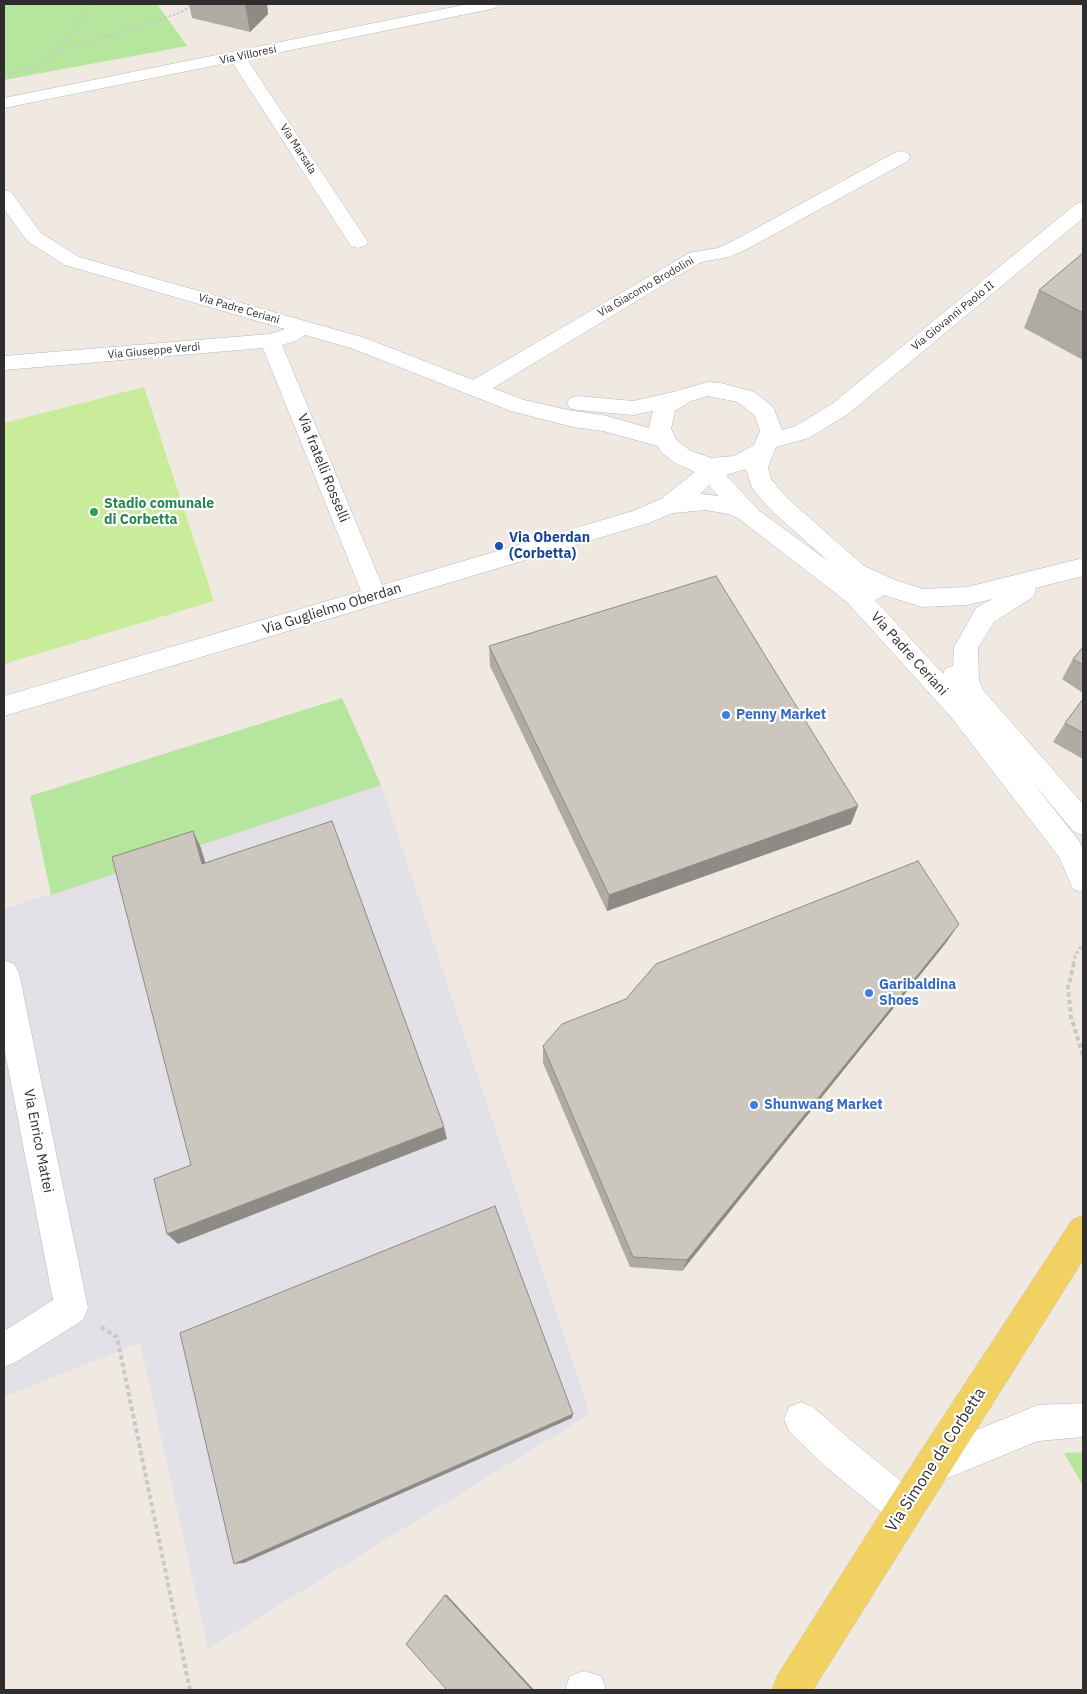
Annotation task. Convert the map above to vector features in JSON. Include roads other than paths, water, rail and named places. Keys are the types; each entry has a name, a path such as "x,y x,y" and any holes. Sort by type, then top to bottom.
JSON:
{"main road":[{"name":"Via Simone da Corbetta","path":"791,1690 931,1467 1083,1231"}],"street":[{"name":"Via Villoresi","path":"4,103 491,4"},
{"name":"Via Marsala","path":"237,57 358,242"},
{"name":"Via Giacomo Brodolini","path":"485,391 696,257 722,253 740,245 901,157"},
{"name":"Via Padre Ceriani","path":"4,196 34,237 72,261 358,343 520,406 573,419 603,423 664,440"},
{"name":"Via Giovanni Paolo II","path":"766,445 801,433 840,409 1083,208"},
{"name":"Via Giuseppe Verdi","path":"4,364 270,341 289,336 300,327"},
{"name":"Via fratelli Rosselli","path":"270,341 375,596"},
{"path":"704,465 669,446 664,440 660,429 661,418 666,407 676,399 696,391 721,390 746,397 765,412 793,420 820,421"},
{"name":"Via Padre Ceriani","path":"485,391 632,408 676,399"},
{"path":"664,507 672,488 704,465 748,461 766,445 771,431 765,412"},
{"name":"Via Padre Ceriani","path":"766,445 757,467 760,482 779,504 855,572 972,695 1083,823"},
{"name":"Via Padre Ceriani","path":"704,465 744,511 856,595 960,710 1068,849 1083,880"},
{"name":"Via Guglielmo Oberdan","path":"664,507 704,465"},
{"name":"Via Guglielmo Oberdan","path":"4,706 641,517 664,507 688,502 706,502 731,506 744,511"},
{"path":"855,572 887,586 923,598 967,596 1083,567"},
{"path":"972,695 966,680 966,647 985,615 1049,576"},
{"name":"Via Enrico Mattei","path":"4,973 71,1308 4,1350"},
{"path":"801,1419 839,1454 905,1508"},
{"path":"931,1467 1038,1422 1083,1420"}],"place":[{"name":"Stadio comunale di Corbetta","path":"94,512"},
{"name":"Via Oberdan (Corbetta)","path":"499,546"},
{"name":"Penny Market","path":"726,715"},
{"name":"Garibaldina Shoes","path":"869,993"},
{"name":"Shunwang Market","path":"754,1105"}]}
